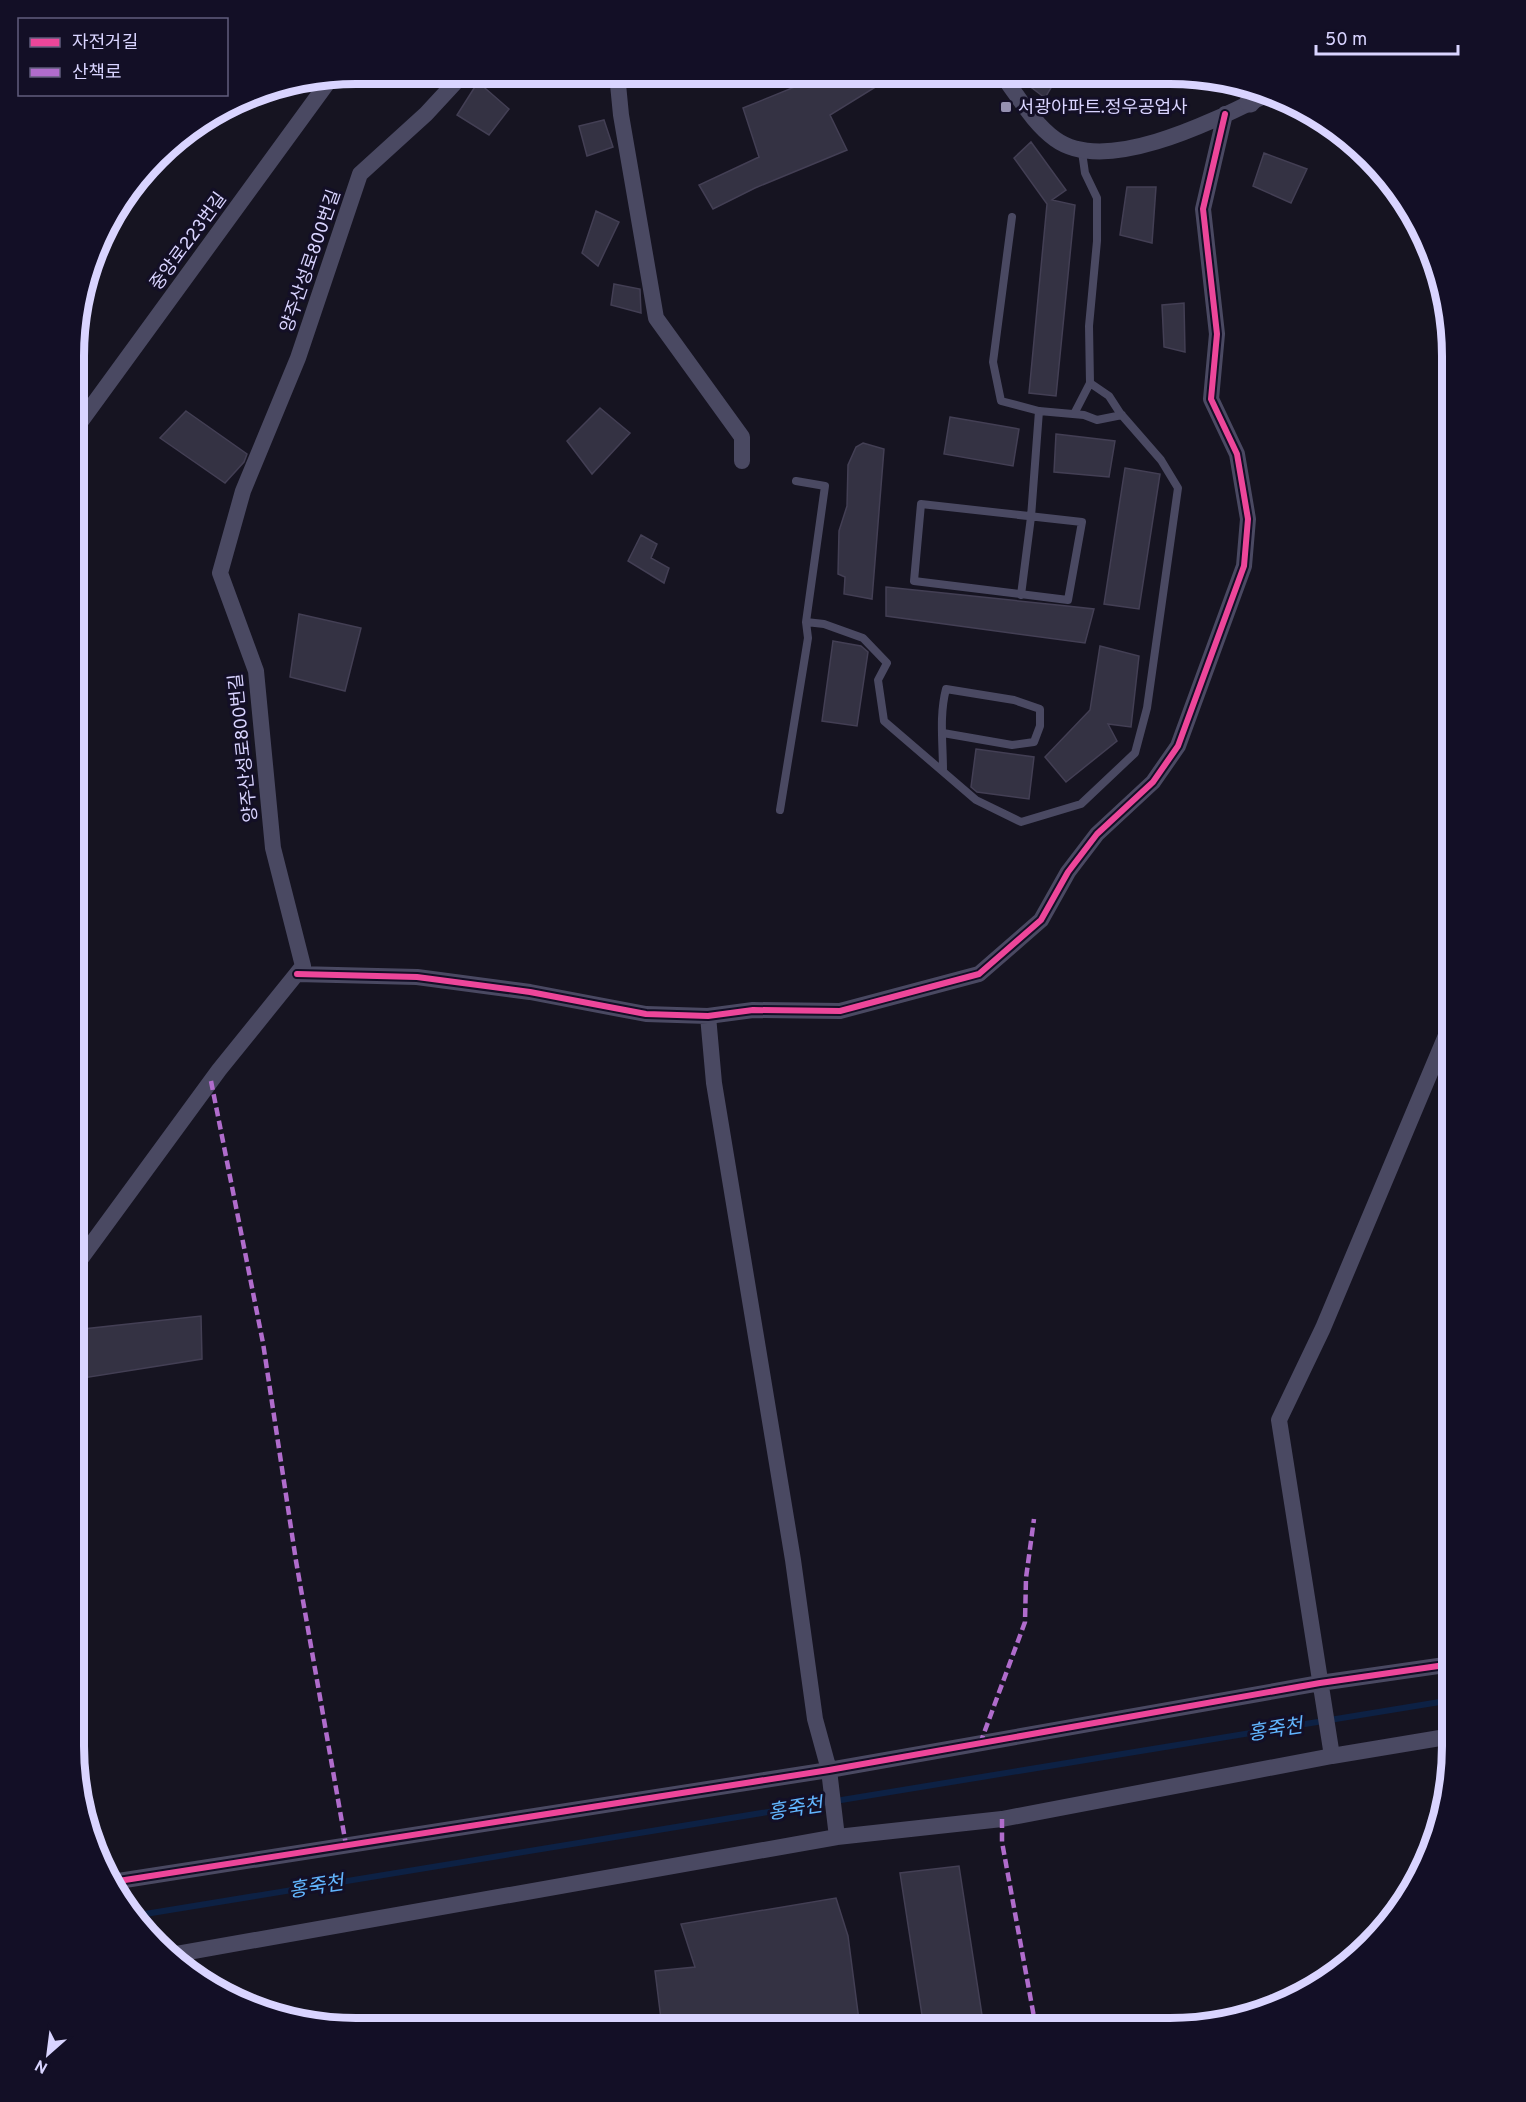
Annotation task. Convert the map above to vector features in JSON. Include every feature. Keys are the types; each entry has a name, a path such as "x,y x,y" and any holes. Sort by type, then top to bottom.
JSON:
{"street":[{"name":"양주산성로800번길","path":"297,974 303,966 273,848 256,671 220,573 243,491 298,358 360,174 426,114 454,84"},
{"path":"618,84 621,115 656,318 741,437 742,461"},
{"path":"1009,84 1042,129 1056,140 1082,152 1104,153 1135,147 1176,134 1225,114 1253,97"},
{"name":"중앙로223번길","path":"84,417 325,86"},
{"path":"84,1254 151,1160 297,974 417,978 530,992 646,1014 708,1016 753,1010 840,1011 980,974 1041,921 1076,862 1097,834 1153,782 1178,746 1244,566 1248,519 1237,454 1211,399 1217,334 1203,209 1225,114"},
{"path":"708,1016 714,1083 793,1560 815,1719 829,1770 837,1838"},
{"path":"1332,1756 1279,1420 1323,1328 1442,1045"},
{"path":"119,1881 829,1770 1320,1683 1442,1665"},
{"path":"180,1953 837,1838 1002,1819 1332,1756 1442,1738"}],"lane":[{"path":"1074,414 1090,383 1089,326 1097,241 1098,198 1085,173 1082,152"},
{"path":"1012,217 993,362 1001,401 1039,411 1074,414 1097,420 1122,416"},
{"path":"806,622 824,624 863,638 887,663 878,680 884,721 976,800 1021,822 1081,804 1135,753 1147,708 1178,488 1161,460 1122,416 1109,396 1090,383"},
{"path":"1021,595 1031,517 1039,411"},
{"path":"780,810 808,638 806,622 825,486 796,481"},
{"path":"921,504 1031,517 1082,522 1068,600 914,581 921,504"},
{"path":"943,733 1012,745 1034,742 1040,726 1040,710 1014,700 946,689 940,711 943,733 943,771"}],"building":[{"path":"477,84 480,84 509,109 489,135 457,115"},
{"path":"802,84 880,84 830,115 847,150 755,188 713,209 699,185 759,157 743,108"},
{"path":"1027,84 1053,84 1045,98"},
{"path":"604,120 613,147 587,156 579,126"},
{"path":"1031,142 1066,190 1052,200 1075,205 1056,396 1029,393 1047,204 1014,158"},
{"path":"1264,153 1307,169 1291,203 1253,186"},
{"path":"1127,187 1156,187 1152,243 1120,235"},
{"path":"596,211 619,222 598,266 582,253"},
{"path":"614,284 640,289 641,313 611,305"},
{"path":"1184,303 1185,352 1164,347 1162,305"},
{"path":"600,408 630,433 592,474 567,441"},
{"path":"186,411 247,454 244,462 225,483 160,438"},
{"path":"950,417 1019,429 1013,466 944,454"},
{"path":"1056,434 1115,441 1109,477 1054,472"},
{"path":"863,443 884,449 872,599 844,594 845,577 838,574 839,531 847,506 848,465 856,447"},
{"path":"1125,468 1160,474 1139,609 1104,604"},
{"path":"641,535 657,544 651,558 669,568 664,583 628,561"},
{"path":"886,587 1094,609 1085,643 886,616"},
{"path":"299,614 361,628 345,691 290,677"},
{"path":"833,641 861,646 868,652 857,726 822,721"},
{"path":"1100,646 1139,656 1131,727 1108,724 1117,741 1066,782 1045,757 1090,710"},
{"path":"976,749 1034,757 1029,799 977,792 971,787"},
{"path":"201,1316 202,1359 84,1378 84,1329"},
{"path":"959,1866 982,2018 922,2018 900,1873"},
{"path":"836,1898 848,1936 859,2018 661,2018 655,1971 695,1967 681,1924"}],"waterway":[{"name":"홍죽천","path":"142,1914 1442,1702"}],"marked path":[{"path":"211,1081 263,1343 296,1561 346,1845"},
{"path":"980,1744 1025,1622 1026,1578 1034,1519"},
{"path":"1002,1819 1002,1842 1034,2018"}],"cycle path":[{"path":"297,974 417,977 530,992 646,1014 708,1016 753,1010 840,1011 979,974 1041,920 1068,872 1097,834 1153,782 1178,746 1244,566 1248,519 1237,454 1211,399 1217,334 1203,209 1225,114"},
{"path":"119,1881 829,1770 1320,1683 1442,1665"}],"place":[{"name":"서광아파트.정우공업사","path":"1006,107"}]}
